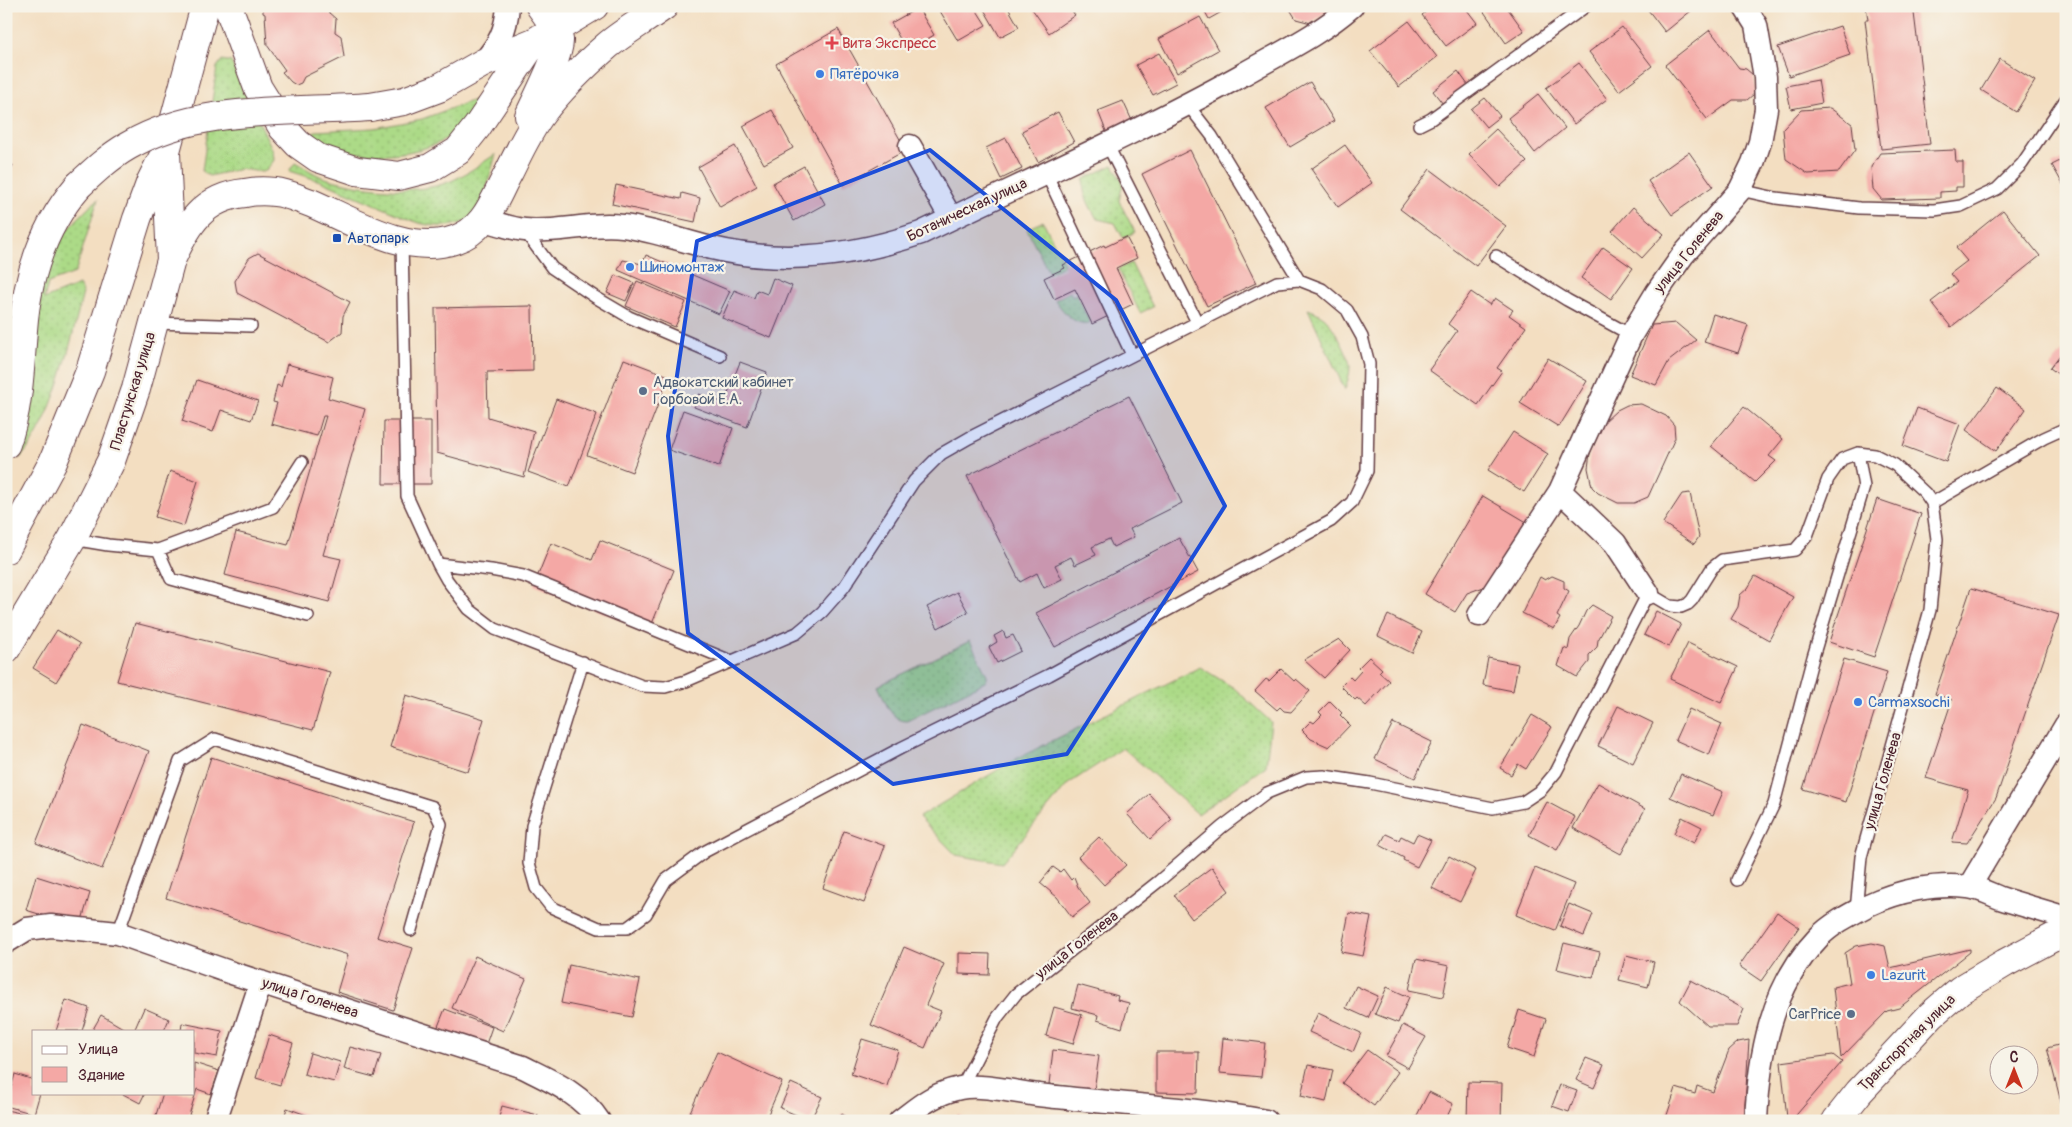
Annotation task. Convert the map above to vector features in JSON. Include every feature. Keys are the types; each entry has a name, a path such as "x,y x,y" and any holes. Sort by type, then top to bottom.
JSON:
{"street":[{"name":"Пластунская улица","path":"6,549 53,462 90,371 137,219 151,181 166,151 205,6"},
{"path":"228,6 258,88 283,128 298,144 318,158 358,171 399,176 430,168 458,151 545,36 540,6"},
{"path":"483,63 496,48 505,31 508,6"},
{"path":"6,444 15,410 23,328 34,270 50,224 78,186 101,164 130,145 173,126 214,117 252,112 370,107 404,102 439,88 483,63 545,36 594,6"},
{"path":"171,260 184,231 200,213 218,200 256,191 276,192 296,197 402,241 424,245 454,240 472,231 484,220 541,114 585,66 609,44 664,6"},
{"name":"Ботаническая улица","path":"484,220 524,230 600,225 622,226 646,230 742,254 799,257 827,256 890,244 921,233 1188,105 1304,40 1352,6"},
{"name":"улица Голенева","path":"1479,615 1560,491 1631,335 1656,292 1683,255 1740,190 1760,142 1766,109 1765,77 1760,42 1756,25 1744,6"},
{"path":"526,140 528,121 557,55 559,41 545,36"},
{"path":"910,146 952,218"},
{"name":"Пластунская улица","path":"6,649 72,540 111,461 136,389 171,260 166,151"},
{"path":"1560,491 1618,547 1648,593"},
{"name":"Пластунская улица","path":"6,662 29,611"},
{"path":"1969,887 2066,725"},
{"path":"1756,1121 1763,1056 1772,1016 1784,984 1818,937 1856,911 1882,899 1920,888 1969,887 2066,918"},
{"name":"улица Голенева","path":"6,942 27,929 51,926 118,933 261,982 523,1067 577,1096 600,1121"},
{"name":"Транспортная улица","path":"1836,1121 1865,1085 1931,1016 1960,990 2005,962 2052,938 2066,934"},
{"path":"215,1121 261,982"},
{"path":"900,1121 932,1097 961,1088 975,1087 1045,1096 1210,1111 1266,1121"}],"lane":[{"path":"1419,125 1431,119 1586,6"},
{"path":"1740,190 1776,198 1859,208 1934,210 1961,206 1997,189 2022,164 2066,99"},
{"path":"1188,105 1212,136 1300,280"},
{"path":"1107,144 1197,322"},
{"path":"1046,173 1132,355"},
{"path":"524,230 552,268 595,297 629,318 720,356"},
{"path":"402,241 407,496 438,564 447,580 469,609 495,629 583,662 642,686 665,687 686,682 797,633 822,612 844,587 914,481 941,454 1277,282 1300,280 1322,288 1347,310 1362,337 1368,364 1368,471 1352,502 1331,521 1058,670 902,748 704,852 666,880 646,914 627,928 599,928 551,907 536,888 529,863 532,826 583,662"},
{"path":"1496,256 1567,300 1631,335"},
{"path":"155,323 251,326"},
{"path":"1932,503 2044,438 2066,428"},
{"path":"1648,593 1670,606 1681,607 1692,600 1712,568 1722,560 1795,550 1807,536 1828,479 1842,459 1858,454 1864,487 1813,657 1774,804 1737,880"},
{"name":"улица Голенева","path":"1856,911 1861,857 1930,610 1937,540 1932,503 1920,486 1895,465 1875,455 1858,454"},
{"path":"72,540 108,546 158,550 273,507 302,462"},
{"path":"158,550 171,578 308,616"},
{"path":"438,564 492,570 523,576 731,661"},
{"name":"улица Голенева","path":"961,1088 997,1018 1016,994 1159,881 1222,827 1267,793 1306,777 1324,776 1370,782 1493,808 1522,802 1541,790 1556,772 1648,593"},
{"path":"118,933 180,761 215,739 432,807 441,824 411,930"}],"highlighted area":[{"path":"930,150 1116,300 1225,506 1067,754 893,784 688,633 668,436 697,241"}],"green space":[{"path":"222,60 231,62 273,151 274,160 267,170 262,172 241,169 209,176 202,171 217,67"},
{"path":"482,97 467,123 455,133 441,142 409,152 391,154 358,153 339,149 310,137 315,131 374,128 422,119"},
{"path":"496,154 478,210 465,221 449,226 416,222 320,181 289,171 295,162 322,177 348,184 394,189 423,188 452,181"},
{"path":"1113,165 1123,183 1119,201 1135,232 1123,238 1115,223 1097,219 1087,200 1083,184 1084,179"},
{"path":"98,199 75,273 48,283 44,299 79,285 83,293 60,380 42,425 31,444 19,459 26,435 30,410 38,311 48,262 63,236 76,220"},
{"path":"1043,221 1065,265 1049,273 1027,229"},
{"path":"1131,263 1153,307 1140,313 1118,269"},
{"path":"1070,292 1072,296 1076,294 1090,323 1074,320 1055,300"},
{"path":"1308,309 1325,318 1344,349 1350,367 1345,390"},
{"path":"970,641 987,675 985,682 907,721 896,718 892,714 878,686"},
{"path":"1200,667 1234,688 1271,722 1266,766 1198,814 1123,748 1068,784 1002,863 956,855 919,817 1016,759"}],"building":[{"path":"263,6 331,6 328,12 336,19 335,32 341,36 344,57 304,77 301,83 296,85 291,82 282,72 285,70 267,45"},
{"path":"937,6 974,6 986,25 958,41"},
{"path":"982,6 1007,6 1019,27 1000,37"},
{"path":"1030,6 1068,6 1075,15 1049,33"},
{"path":"1202,6 1232,6 1209,19"},
{"path":"1234,6 1252,6 1244,12"},
{"path":"1288,6 1329,6 1327,11 1311,23 1296,19"},
{"path":"1433,6 1464,6 1477,23 1446,46 1422,15"},
{"path":"1486,6 1506,6 1524,31 1506,43 1482,9"},
{"path":"1645,6 1697,6 1665,32"},
{"path":"1866,6 1944,6 1914,13 1930,144 1881,149 1865,20 1868,20"},
{"path":"918,8 934,35 907,51 891,23"},
{"path":"1200,17 1218,50 1177,73 1159,39"},
{"path":"1409,21 1437,57 1399,87 1370,51"},
{"path":"1840,26 1850,55 1789,76 1778,47"},
{"path":"1622,27 1652,66 1619,91 1589,52"},
{"path":"838,29 906,150 843,185 776,64"},
{"path":"1710,30 1739,68 1746,69 1753,75 1756,88 1754,94 1747,100 1733,100 1707,119 1665,65"},
{"path":"1159,53 1176,83 1153,95 1136,65"},
{"path":"2000,59 2035,81 2016,112 1981,90"},
{"path":"1579,63 1607,99 1574,124 1546,88"},
{"path":"1458,71 1468,85 1443,104 1433,91"},
{"path":"1818,80 1822,103 1791,109 1786,86"},
{"path":"1310,82 1334,121 1290,147 1266,108"},
{"path":"1538,94 1565,128 1535,153 1508,118"},
{"path":"1485,98 1500,116 1486,127 1471,109"},
{"path":"1123,101 1134,125 1108,136 1098,111"},
{"path":"1830,108 1852,124 1855,150 1839,172 1808,174 1786,159 1783,129 1801,110"},
{"path":"772,110 793,148 764,164 743,126"},
{"path":"1058,112 1074,142 1038,162 1022,131"},
{"path":"1496,129 1527,162 1500,187 1469,154"},
{"path":"1006,138 1022,169 1001,179 986,148"},
{"path":"1345,145 1372,183 1338,207 1311,169"},
{"path":"735,146 757,186 720,207 698,167"},
{"path":"1190,150 1256,283 1207,306 1142,174"},
{"path":"1955,150 1956,162 1963,162 1963,187 1956,187 1956,191 1940,192 1940,198 1882,200 1873,189 1871,167 1880,153"},
{"path":"1689,152 1713,186 1672,215 1648,181"},
{"path":"2066,158 2066,190 2052,165"},
{"path":"6,164 13,165 6,183"},
{"path":"804,166 825,204 794,221 773,183"},
{"path":"1430,169 1506,226 1476,266 1400,209"},
{"path":"616,185 681,199 682,193 700,198 695,222 612,204"},
{"path":"1633,207 1664,234 1642,258 1612,231"},
{"path":"2003,210 2040,256 1951,327 1931,302 1957,282 1950,274 1967,261 1956,248"},
{"path":"1126,237 1137,258 1116,268 1133,304 1092,324 1075,289 1054,299 1044,278 1065,268 1063,265 1104,245 1105,247"},
{"path":"1603,247 1633,268 1611,299 1581,278"},
{"path":"258,253 350,302 343,316 342,332 329,342 237,293 235,281 249,258"},
{"path":"646,255 730,291 719,314 618,270 623,260 642,264"},
{"path":"615,275 634,283 626,301 607,293"},
{"path":"773,278 792,286 771,338 722,318 734,290 754,298 757,290 767,294"},
{"path":"637,281 686,302 675,327 626,306"},
{"path":"1471,292 1490,305 1495,298 1513,310 1509,315 1526,327 1497,368 1502,371 1478,405 1429,370 1457,331 1448,324"},
{"path":"532,306 533,371 487,372 488,417 534,431 524,477 437,453 435,308"},
{"path":"1713,314 1748,325 1738,353 1704,342"},
{"path":"1676,323 1696,340 1669,361 1656,385 1630,375 1652,325"},
{"path":"2066,347 2066,380 2050,368"},
{"path":"1548,358 1587,381 1559,427 1520,403"},
{"path":"624,359 669,376 632,472 587,455"},
{"path":"740,362 767,372 747,427 694,407 699,394 724,403"},
{"path":"287,364 333,377 328,398 365,409 323,555 341,559 329,602 225,575 236,532 288,545 326,416 323,416 317,436 271,424 277,403 273,402 277,385 281,387"},
{"path":"197,380 258,401 251,420 221,410 213,432 182,421"},
{"path":"1997,388 2026,409 1996,451 1966,430"},
{"path":"1129,396 1182,503 1130,529 1134,537 1113,547 1109,539 1092,547 1096,555 1075,565 1071,557 1055,565 1062,579 1044,588 1037,573 1020,582 967,476"},
{"path":"556,399 597,414 569,487 528,472"},
{"path":"1641,404 1666,416 1674,425 1675,438 1648,497 1634,503 1618,503 1598,493 1592,487 1588,468 1590,453 1604,422 1617,410 1627,405"},
{"path":"1744,407 1783,439 1769,456 1776,461 1755,482 1711,446"},
{"path":"1917,408 1960,424 1946,462 1903,446"},
{"path":"683,410 733,428 719,467 669,450"},
{"path":"384,421 431,421 431,484 383,484"},
{"path":"1513,432 1548,454 1524,492 1488,470"},
{"path":"170,471 198,481 184,526 155,517"},
{"path":"1690,493 1699,537 1694,544 1663,523 1682,494"},
{"path":"1483,496 1530,524 1495,583 1467,593 1455,612 1425,594"},
{"path":"1877,499 1921,514 1874,657 1829,642"},
{"path":"1179,538 1198,572 1055,647 1036,613"},
{"path":"600,540 674,570 649,631 534,585 551,543 592,560"},
{"path":"1552,576 1564,581 1564,588 1569,591 1557,616 1560,618 1554,629 1522,613 1540,577 1545,580"},
{"path":"1755,576 1793,597 1769,640 1731,619 1738,607 1740,595 1748,588"},
{"path":"1971,588 2059,615 1996,798 1967,843 1952,842 1968,790 1926,778 1952,700 1935,694"},
{"path":"957,592 968,612 938,628 927,607"},
{"path":"1592,605 1611,616 1598,640 1597,647 1589,655 1589,662 1577,677 1558,666 1564,648 1568,650 1570,639 1586,611"},
{"path":"1656,611 1681,624 1669,647 1644,635"},
{"path":"1388,615 1422,632 1412,653 1378,636"},
{"path":"135,623 330,672 313,730 117,681"},
{"path":"57,630 80,644 56,682 33,668"},
{"path":"1003,631 1006,638 1013,635 1021,651 997,663 989,647 997,642 994,636"},
{"path":"1339,639 1350,650 1324,678 1304,660"},
{"path":"1688,643 1738,667 1721,703 1670,679"},
{"path":"1369,657 1382,669 1379,672 1389,681 1366,706 1357,698 1355,700 1341,686 1350,677 1353,680 1361,671 1358,668"},
{"path":"1488,658 1518,664 1513,691 1483,685"},
{"path":"1844,659 1887,672 1846,802 1803,789"},
{"path":"1281,669 1294,681 1296,679 1310,691 1291,712 1284,711 1280,707 1277,710 1255,691 1266,679 1269,681"},
{"path":"406,695 484,719 468,772 390,747"},
{"path":"1330,701 1342,713 1340,715 1350,725 1329,747 1311,739 1302,730 1311,721 1314,723 1322,715 1319,712"},
{"path":"1618,706 1653,723 1633,763 1598,746"},
{"path":"1689,709 1722,724 1709,755 1675,740"},
{"path":"1532,715 1552,727 1526,769 1518,764 1511,775 1500,768"},
{"path":"1393,723 1432,742 1415,778 1375,759"},
{"path":"83,725 149,751 102,869 36,843"},
{"path":"211,757 414,822 377,937 413,948 393,1010 337,992 348,955 166,898"},
{"path":"1681,774 1723,792 1713,815 1670,797"},
{"path":"1598,783 1645,809 1621,854 1573,828"},
{"path":"1149,794 1172,819 1150,839 1127,814"},
{"path":"1547,802 1575,817 1557,850 1529,835"},
{"path":"1682,817 1702,827 1694,843 1674,833"},
{"path":"844,831 885,846 864,903 823,888"},
{"path":"1386,834 1399,840 1401,836 1413,842 1417,834 1431,840 1417,867 1380,845"},
{"path":"1099,837 1126,865 1104,885 1078,857"},
{"path":"1449,856 1476,870 1460,902 1432,888"},
{"path":"1053,867 1060,872 1063,869 1071,880 1074,877 1078,887 1090,903 1072,917 1057,897 1040,883"},
{"path":"1212,867 1229,891 1192,919 1174,895"},
{"path":"1535,868 1574,884 1555,931 1516,915"},
{"path":"36,876 90,893 80,927 26,910"},
{"path":"1569,904 1593,914 1584,936 1560,926"},
{"path":"1777,912 1799,927 1761,981 1739,966"},
{"path":"1349,913 1371,917 1363,956 1341,952"},
{"path":"1564,943 1600,952 1593,978 1557,969"},
{"path":"1872,943 1885,946 1890,968 1970,949 1970,952 1899,1008 1887,1011 1841,1058 1833,987 1850,983 1845,953 1856,946"},
{"path":"904,947 944,964 926,1005 941,1011 925,1048 871,1025"},
{"path":"959,953 990,954 989,975 959,974"},
{"path":"1626,955 1654,962 1648,987 1619,980"},
{"path":"475,956 526,979 503,1031 452,1008"},
{"path":"1416,959 1449,966 1443,997 1409,990"},
{"path":"569,965 640,980 632,1017 561,1003"},
{"path":"1691,980 1744,1009 1737,1026 1708,1026 1680,1001"},
{"path":"1078,985 1118,996 1117,1000 1129,1003 1122,1028 1097,1020 1098,1015 1072,1008"},
{"path":"1356,986 1378,996 1368,1018 1346,1008"},
{"path":"1387,987 1409,997 1398,1023 1375,1014"},
{"path":"66,1000 89,1008 82,1030 56,1030"},
{"path":"1054,1007 1082,1015 1073,1044 1046,1036"},
{"path":"144,1008 169,1019 164,1030 134,1030"},
{"path":"445,1009 492,1027 485,1047 437,1029"},
{"path":"1519,1010 1546,1019 1534,1057 1507,1048"},
{"path":"1318,1013 1361,1033 1353,1052 1309,1032"},
{"path":"101,1015 126,1030 93,1030"},
{"path":"182,1023 222,1031 217,1057 195,1053 195,1030 181,1030"},
{"path":"1403,1025 1426,1037 1408,1068 1386,1056"},
{"path":"269,1035 293,1043 280,1085 256,1078"},
{"path":"1223,1038 1265,1043 1261,1077 1220,1073"},
{"path":"862,1039 898,1050 887,1086 851,1074"},
{"path":"1749,1040 1744,1121 1665,1121 1676,1088 1695,1094 1697,1086 1713,1092 1729,1050 1738,1042"},
{"path":"2066,1043 2066,1105 2062,1106 2047,1048"},
{"path":"350,1047 381,1055 374,1077 344,1069"},
{"path":"1053,1050 1099,1056 1094,1090 1049,1084"},
{"path":"1367,1050 1398,1072 1374,1106 1342,1083"},
{"path":"717,1052 782,1082 765,1121 686,1121"},
{"path":"1156,1052 1199,1052 1198,1093 1156,1092"},
{"path":"310,1053 340,1062 334,1082 304,1074"},
{"path":"1833,1055 1842,1062 1791,1121 1787,1118 1781,1062"},
{"path":"1586,1058 1604,1065 1594,1088 1576,1080"},
{"path":"195,1063 219,1071 211,1094 197,1089 189,1115 205,1121 154,1121 163,1094 195,1094"},
{"path":"1308,1065 1333,1070 1326,1102 1301,1096"},
{"path":"15,1074 32,1079 32,1094 40,1094 34,1114 6,1106"},
{"path":"1468,1082 1502,1083 1501,1121 1467,1121"},
{"path":"791,1083 822,1097 810,1121 780,1108"},
{"path":"1560,1085 1577,1091 1569,1112 1552,1106"},
{"path":"1429,1092 1453,1104 1445,1121 1414,1121"},
{"path":"123,1094 144,1094 140,1103"},
{"path":"502,1106 538,1115 536,1121 498,1121"},
{"path":"287,1108 309,1116 308,1121 283,1121"},
{"path":"6,1110 29,1115 27,1121 6,1121"},
{"path":"842,1114 853,1121 837,1121"},
{"path":"958,1114 968,1121 954,1121"},
{"path":"1542,1116 1553,1120 1554,1117 1564,1121 1540,1121"}],"place":[{"name":"Вита Экспресс","path":"832,43"},
{"name":"Пятёрочка","path":"820,74"},
{"name":"Автопарк","path":"337,238"},
{"name":"Шиномонтаж","path":"630,267"},
{"name":"Адвокатский кабинет Горбовой Е.А.","path":"643,391"},
{"name":"Carmaxsochi","path":"1858,702"},
{"name":"Lazurit","path":"1871,975"},
{"name":"CarPrice","path":"1851,1014"}]}
